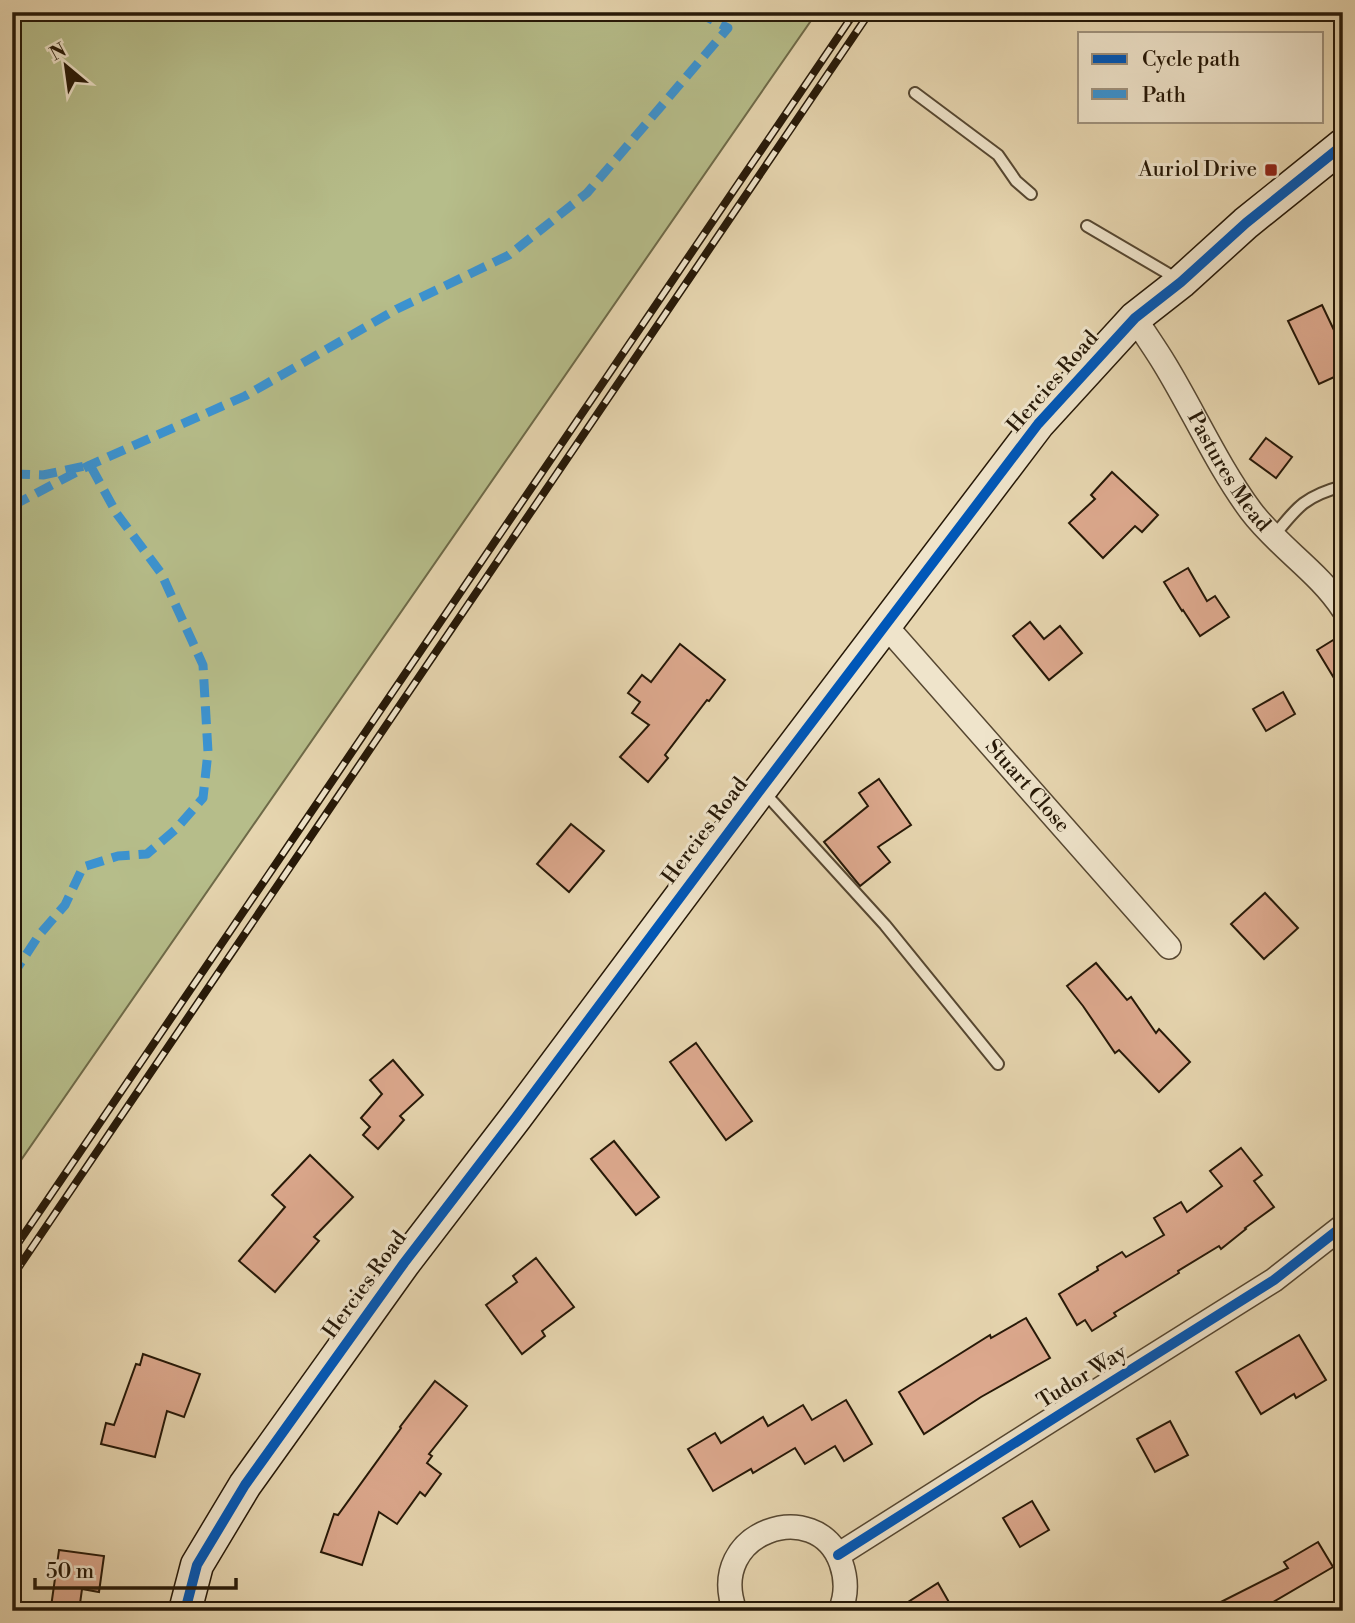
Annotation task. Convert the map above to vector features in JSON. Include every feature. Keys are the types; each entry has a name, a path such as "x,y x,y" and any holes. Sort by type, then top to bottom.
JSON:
{"street":[{"name":"Hercies Road","path":"185,1611 197,1565 245,1485 404,1263 1038,424 1135,318 1343,145"},
{"name":"Pastures Mead","path":"1135,318 1164,362 1251,511 1273,537 1325,585 1343,609"},
{"name":"Stuart Close","path":"885,625 1169,947"},
{"name":"Tudor Way","path":"838,1555 1274,1280 1343,1226"},
{"path":"735,1611 731,1600 730,1576 737,1556 750,1541 773,1529 793,1527 809,1531 827,1541 838,1555 846,1577 845,1597 840,1611"}],"lane":[{"path":"915,93 998,155 1016,181 1031,194"},
{"path":"1087,226 1181,282"},
{"path":"1273,537 1307,499 1343,486"},
{"path":"761,789 885,926 998,1064"}],"green space":[{"path":"12,12 817,12 12,1173"}],"building":[{"path":"1322,305 1343,349 1343,373 1319,384 1288,321"},
{"path":"1266,438 1292,457 1276,478 1250,459"},
{"path":"1112,472 1158,515 1142,532 1135,526 1103,558 1069,523 1095,499 1091,495"},
{"path":"1188,568 1207,601 1215,596 1229,617 1200,636 1164,582"},
{"path":"1030,622 1044,639 1060,626 1082,653 1049,680 1013,636"},
{"path":"1343,634 1343,693 1317,650"},
{"path":"680,644 725,680 665,755 668,758 648,782 620,757 649,725 632,713 640,702 628,693 642,675 651,682"},
{"path":"1283,692 1295,714 1266,731 1253,709"},
{"path":"879,779 911,825 878,847 890,862 860,886 824,842 868,806 859,793"},
{"path":"571,824 604,851 569,892 537,864"},
{"path":"1265,893 1298,928 1264,959 1231,924"},
{"path":"1096,963 1127,1000 1131,997 1156,1033 1159,1029 1190,1062 1159,1092 1119,1050 1115,1053 1067,986"},
{"path":"696,1043 752,1121 726,1140 670,1062"},
{"path":"393,1060 423,1095 400,1116 404,1120 378,1149 363,1135 370,1127 361,1118 382,1094 370,1080"},
{"path":"614,1141 659,1197 636,1215 591,1159"},
{"path":"1241,1148 1262,1175 1254,1181 1274,1207 1221,1249 1219,1246 1178,1271 1179,1273 1114,1313 1116,1316 1092,1331 1085,1320 1077,1325 1059,1294 1122,1252 1126,1257 1164,1235 1154,1218 1181,1202 1187,1212 1222,1186 1210,1171"},
{"path":"310,1155 353,1197 314,1237 319,1241 275,1292 239,1261 285,1207 272,1195"},
{"path":"536,1258 574,1307 542,1331 545,1336 522,1354 486,1305 517,1282 513,1276"},
{"path":"1026,1318 1050,1358 981,1397 924,1434 899,1392 990,1335 991,1338"},
{"path":"1299,1335 1326,1380 1296,1398 1294,1394 1261,1414 1236,1372"},
{"path":"143,1354 200,1374 184,1417 167,1411 155,1457 101,1444 106,1423 114,1425 136,1364 140,1365"},
{"path":"435,1381 467,1406 429,1454 432,1456 427,1463 441,1474 425,1496 420,1492 397,1524 379,1512 362,1565 321,1552 334,1514 338,1515"},
{"path":"846,1400 872,1444 844,1461 835,1446 805,1464 795,1448 753,1473 751,1469 713,1491 688,1449 715,1433 721,1443 763,1417 768,1426 803,1405 812,1420"},
{"path":"1170,1421 1188,1455 1155,1472 1137,1439"},
{"path":"1032,1501 1049,1530 1020,1547 1003,1518"},
{"path":"1318,1542 1333,1567 1270,1604 1274,1611 1203,1611 1288,1568 1284,1562"},
{"path":"59,1550 104,1556 99,1592 82,1589 79,1611 51,1607"},
{"path":"938,1583 954,1611 894,1611"}],"railway":[{"path":"12,1252 855,12"},
{"path":"12,1277 870,12"}],"marked path":[{"path":"12,506 90,465 245,396 397,309 509,255 587,193 728,28 697,12"},
{"path":"12,474 43,475 90,465 117,514 161,573 203,665 208,752 203,798 175,830 147,854 118,856 83,867 65,905 39,935 12,976"}],"cycle path":[{"path":"185,1611 197,1565 245,1485 404,1263 1038,424 1135,318 1343,145"},
{"path":"838,1555 1274,1280 1343,1226"}],"place":[{"name":"Auriol Drive","path":"1271,170"}]}
